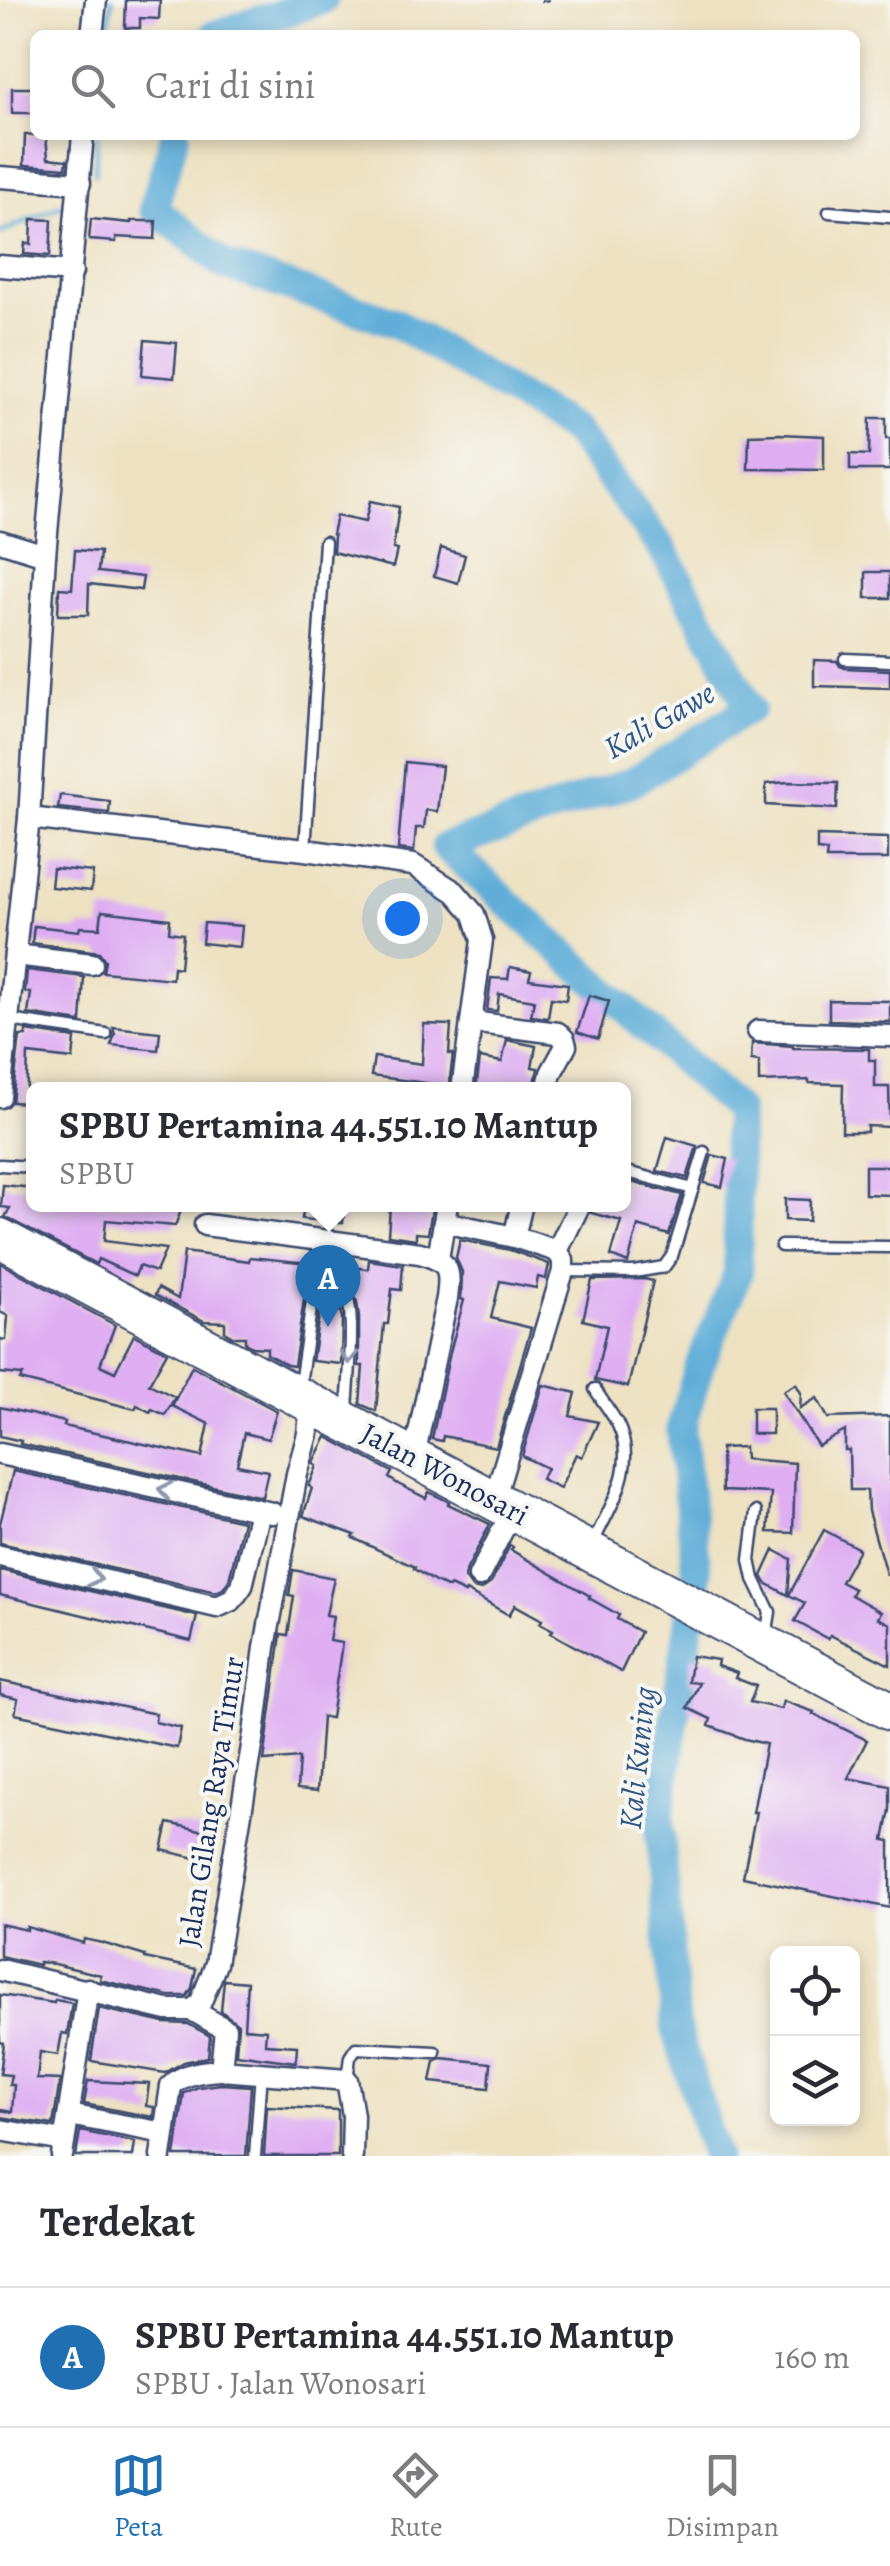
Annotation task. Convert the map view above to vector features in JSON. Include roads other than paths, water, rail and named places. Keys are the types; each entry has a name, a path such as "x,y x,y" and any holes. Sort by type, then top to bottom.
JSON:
{"highway":[{"name":"Jalan Wonosari","path":"0,1238 890,1711"}],"street":[{"path":"93,30 96,0"},
{"path":"0,1097 15,956 9,929 29,818 44,555 84,140"},
{"path":"0,177 80,183"},
{"path":"0,266 72,272"},
{"path":"0,541 44,555"},
{"path":"29,818 413,865 455,892 474,914 482,940 463,1082"},
{"path":"15,956 92,964"},
{"path":"471,1022 558,1033 566,1046 548,1082"},
{"path":"758,1031 890,1036"},
{"path":"514,1237 520,1212"},
{"path":"479,1576 504,1505 560,1261 577,1212"},
{"path":"438,1258 446,1213 514,1237 560,1261"},
{"path":"205,1226 420,1253 438,1258 448,1268 414,1457"},
{"name":"Jalan Gilang Raya Timur","path":"192,2010 200,2004 216,1964 265,1648 308,1434 305,1400"},
{"path":"0,1454 289,1518"},
{"path":"0,1556 217,1607 232,1600 242,1586 260,1511"},
{"path":"0,1970 166,2010 192,2010 224,2026 221,2070"},
{"path":"0,2130 63,2148 88,1989"},
{"path":"161,2156 171,2086 185,2076 221,2070 347,2080 353,2115 352,2156"},
{"path":"68,2115 164,2132"}],"lane":[{"path":"828,212 890,216"},
{"path":"305,850 325,542"},
{"path":"845,659 890,662"},
{"path":"9,1020 106,1034"},
{"path":"560,1261 634,1272 664,1268 672,1256 704,1152"},
{"path":"0,1165 26,1167"},
{"path":"631,1173 693,1189"},
{"path":"781,1246 890,1247"},
{"path":"305,1400 309,1316 318,1293"},
{"path":"346,1294 350,1329 347,1422"},
{"path":"590,1550 627,1458 616,1422 595,1390"},
{"path":"754,1637 770,1612 754,1579 750,1560 756,1512"},
{"path":"347,2080 350,2057 356,2048 435,2052"},
{"path":"255,2156 261,2072"}],"waterway":[{"path":"108,30 112,0"},
{"name":"Kali Gawe","path":"230,30 323,0"},
{"path":"95,173 97,140"},
{"name":"Kali Gawe","path":"174,140 154,208 224,265 394,322 574,431 662,548 750,708 634,781 446,847 737,1110 738,1273 699,1367 681,1429 697,1573 659,1820 676,2028 715,2156"},
{"path":"0,233 73,200"}],"place":[{"name":"SPBU Pertamina 44.551.10 Mantup","path":"328,1327"}],"water label":[{"name":"Kali Kuning","path":"637,1758"}]}
